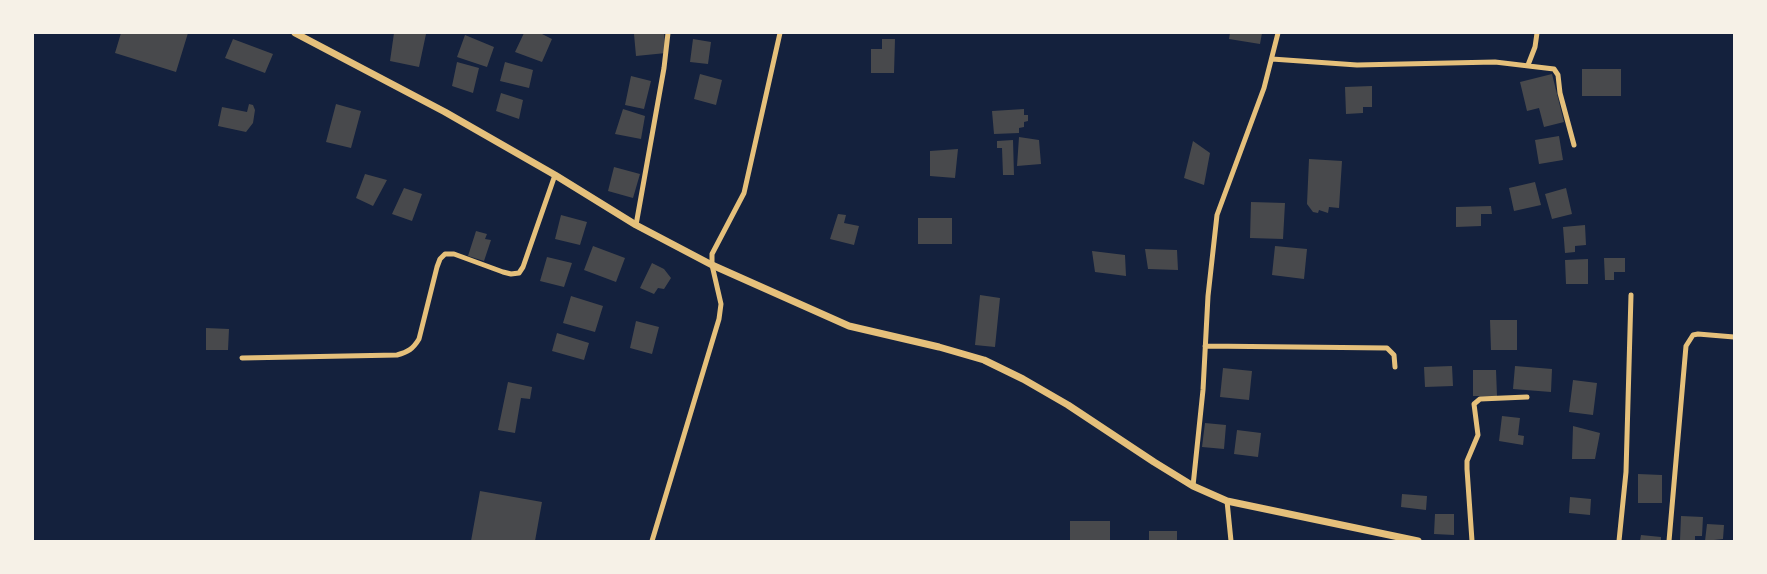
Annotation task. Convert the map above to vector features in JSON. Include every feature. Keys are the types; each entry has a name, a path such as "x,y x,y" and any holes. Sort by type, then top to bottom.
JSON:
{"street":[{"path":"295,33 445,111 636,225 712,265 849,326 928,344 984,360 1068,405 1193,486 1227,501 1418,541"},
{"path":"636,225 664,68 668,33"},
{"path":"651,541 719,319 721,304 712,265 712,254 744,194 780,33"},
{"path":"1193,486 1208,296 1217,215 1264,88 1278,33"},
{"path":"1528,65 1535,47 1537,33"},
{"path":"1272,59 1357,65 1495,62 1554,69 1557,73 1574,145"},
{"path":"242,358 397,355 414,348 419,339 440,259 446,254 454,254 504,272 519,273 555,175"},
{"path":"1619,541 1626,462 1631,295"},
{"path":"1669,541 1686,346 1693,335 1698,334 1734,337"},
{"path":"1205,346 1387,348 1394,355 1395,367"},
{"path":"1473,541 1467,461 1478,435 1474,404 1480,399 1527,397"},
{"path":"1227,501 1231,541"}],"building":[{"path":"121,33 188,33 176,72 115,53"},
{"path":"394,33 426,34 419,67 390,61"},
{"path":"524,33 540,33 552,39 542,62 515,52"},
{"path":"664,33 666,53 636,56 634,34"},
{"path":"1230,33 1262,33 1260,44 1229,39"},
{"path":"465,35 494,47 487,67 457,57"},
{"path":"233,39 273,54 265,73 225,58"},
{"path":"693,39 711,42 708,64 690,62"},
{"path":"882,39 895,39 894,73 871,73 871,49 882,49"},
{"path":"457,62 479,68 473,93 452,86"},
{"path":"505,62 533,70 529,88 500,81"},
{"path":"1582,69 1621,69 1621,96 1582,96"},
{"path":"700,74 722,80 716,105 694,99"},
{"path":"1552,74 1564,122 1544,127 1539,108 1527,111 1520,82"},
{"path":"631,76 651,81 644,109 625,105"},
{"path":"1372,86 1372,107 1363,107 1363,113 1346,114 1345,87"},
{"path":"501,93 523,100 519,119 496,111"},
{"path":"249,104 253,105 255,110 253,123 246,132 218,126 222,107 247,112"},
{"path":"336,104 361,111 351,148 326,142"},
{"path":"623,109 645,116 641,139 615,134"},
{"path":"1024,109 1024,115 1028,115 1028,121 1024,122 1024,127 1019,128 1019,133 994,134 992,111"},
{"path":"1559,136 1563,160 1539,164 1535,140"},
{"path":"1019,137 1039,140 1041,164 1017,166"},
{"path":"1013,140 1014,175 1003,175 1002,148 997,148 997,141"},
{"path":"1193,141 1210,153 1204,185 1184,178"},
{"path":"958,149 955,178 930,176 930,151"},
{"path":"1309,159 1342,161 1339,208 1329,207 1328,213 1319,210 1318,213 1313,212 1307,204"},
{"path":"614,167 640,174 633,198 608,191"},
{"path":"365,174 387,180 373,206 356,198"},
{"path":"1535,182 1541,205 1514,211 1509,188"},
{"path":"404,188 422,194 412,221 392,214"},
{"path":"1566,188 1572,214 1552,219 1545,194"},
{"path":"1251,202 1285,203 1283,239 1250,238"},
{"path":"1491,206 1492,214 1481,214 1481,226 1456,227 1456,207"},
{"path":"838,214 846,215 844,223 859,226 854,245 830,239"},
{"path":"561,215 587,222 580,245 555,239"},
{"path":"918,218 952,218 952,244 918,244"},
{"path":"1585,225 1586,245 1575,246 1575,252 1565,253 1563,227"},
{"path":"476,231 487,234 485,239 491,240 484,261 468,256"},
{"path":"593,246 625,258 616,282 584,270"},
{"path":"1275,246 1307,249 1304,279 1272,275"},
{"path":"1145,249 1177,250 1178,270 1148,269"},
{"path":"1092,251 1125,255 1126,276 1095,272"},
{"path":"547,257 572,263 564,287 540,281"},
{"path":"1604,258 1625,258 1625,272 1614,272 1614,280 1605,280"},
{"path":"1588,259 1588,284 1566,284 1565,260"},
{"path":"652,263 664,269 671,278 664,289 658,288 654,294 640,288"},
{"path":"980,295 1000,298 995,347 975,345"},
{"path":"571,296 603,306 595,332 563,323"},
{"path":"1490,320 1517,320 1517,350 1491,350"},
{"path":"636,321 659,327 652,354 630,348"},
{"path":"206,328 229,329 228,350 206,350"},
{"path":"557,333 589,343 584,360 552,351"},
{"path":"1452,366 1453,386 1425,387 1424,367"},
{"path":"1515,366 1552,369 1551,392 1513,389"},
{"path":"1223,368 1252,371 1249,400 1220,397"},
{"path":"1473,370 1496,370 1497,396 1473,396"},
{"path":"1573,380 1597,383 1593,415 1569,412"},
{"path":"508,382 532,387 530,399 521,398 515,433 498,430"},
{"path":"1502,416 1520,418 1518,435 1524,436 1523,445 1499,441"},
{"path":"1205,423 1226,425 1224,449 1202,447"},
{"path":"1573,426 1600,433 1595,459 1572,459"},
{"path":"1237,430 1261,433 1258,457 1234,454"},
{"path":"1638,474 1662,475 1662,503 1638,503"},
{"path":"480,491 542,502 535,541 471,541"},
{"path":"1402,494 1427,496 1426,510 1401,507"},
{"path":"1570,497 1591,499 1590,515 1569,513"},
{"path":"1435,514 1454,514 1454,535 1434,534"},
{"path":"1681,516 1703,517 1702,536 1695,536 1695,541 1680,540"},
{"path":"1070,521 1110,521 1110,541 1070,541"},
{"path":"1707,524 1724,525 1723,539 1705,541"},
{"path":"1149,531 1177,531 1177,541 1149,541"},
{"path":"1641,535 1661,537 1661,541 1640,541"}]}
